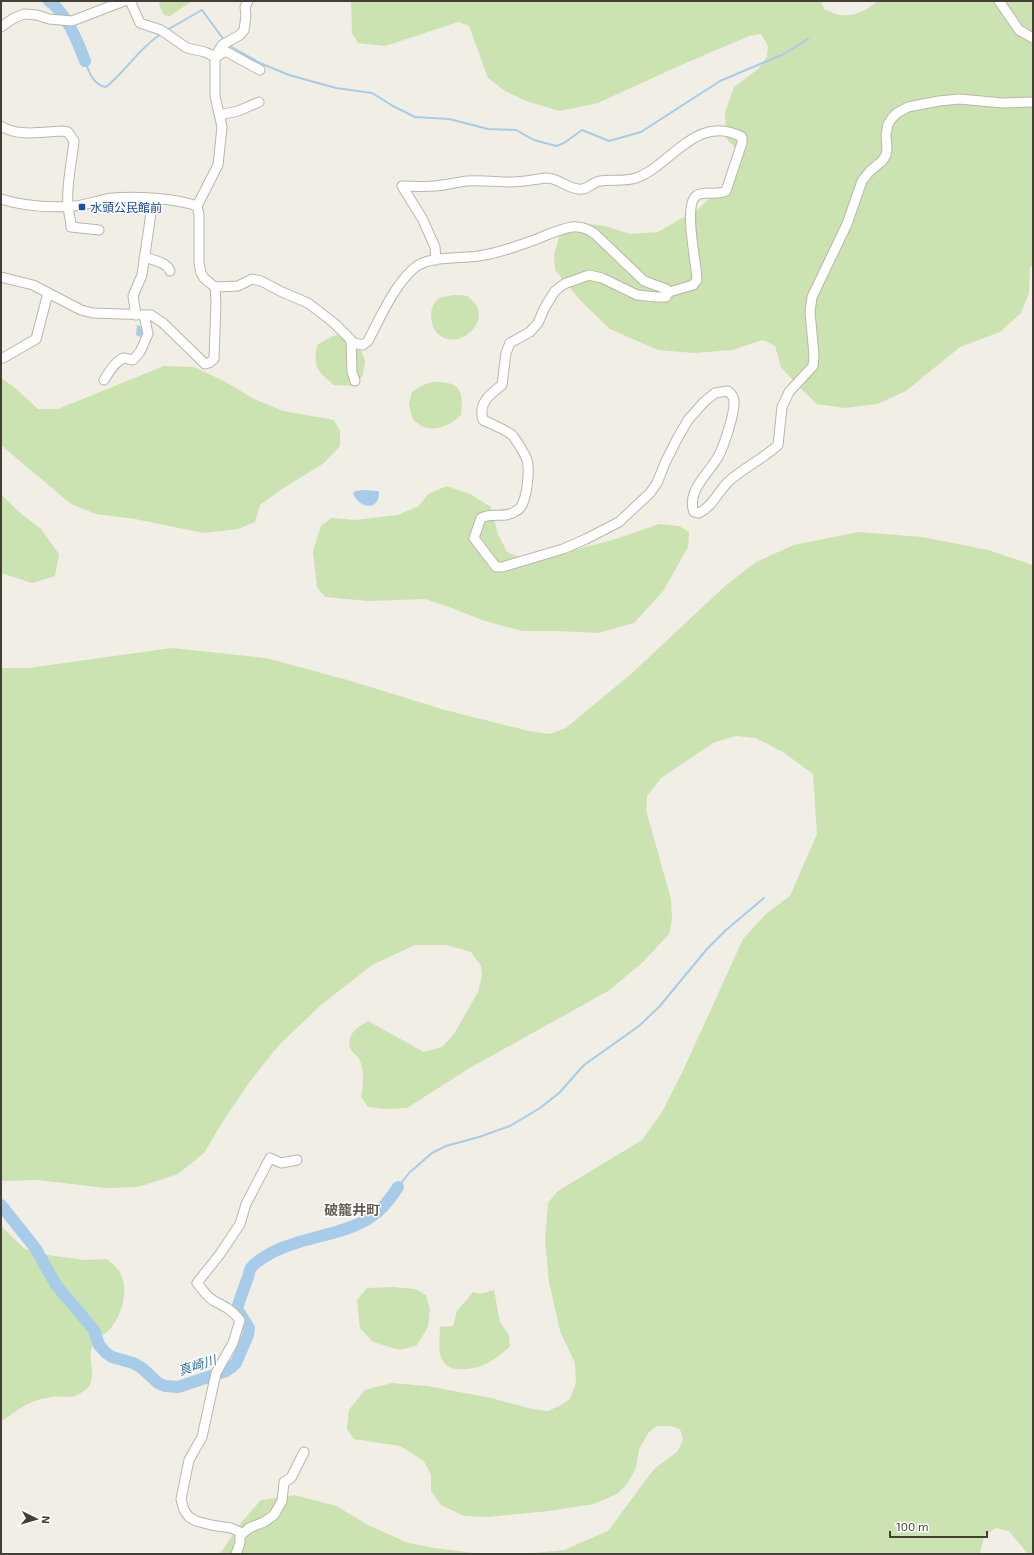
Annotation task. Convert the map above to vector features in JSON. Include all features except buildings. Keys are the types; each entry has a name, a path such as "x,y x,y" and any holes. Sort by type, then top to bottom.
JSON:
{"street":[{"path":"1,27 14,18 24,14 36,15 49,19 72,21 124,1"},
{"path":"130,1 140,23 161,30 187,48 216,56 219,56 225,51 260,70"},
{"path":"1,276 33,285 81,310 92,313 151,315 163,323 205,364 214,359 216,302 215,287 201,273 199,263 199,214 197,206 218,164 222,127 215,96 216,56 225,43 240,35 244,30 246,16 245,7 248,1"},
{"path":"999,1 1019,30 1033,38"},
{"path":"436,260 433,241 422,218 402,186 436,186 467,181 510,182 549,178 578,189 587,188 600,181 636,178 647,172 683,144 715,130 733,132 742,137 742,143 726,191 720,194 703,193 697,195 693,199 691,235 698,280 693,285 669,292 666,297 656,297 637,295 602,278 589,275 564,284 555,291 545,307 538,323 530,332 510,343 506,354 502,385 483,403 481,413 483,420 512,435 527,460 529,470 522,506 514,513 504,516 485,516 481,518 474,538 496,567 515,564 562,549 586,539 619,522 650,493 658,483 665,463 688,420 704,402 715,393 728,391 732,395 734,401 727,435 717,458 702,477 692,500 694,512 699,513 705,510 728,482 778,445 782,406 789,392 813,366 814,355 810,312 812,297 847,224 862,181 886,156 886,135 888,124 892,118 896,113 908,107 939,101 959,99 1003,103 1033,102"},
{"path":"220,116 238,111 259,102"},
{"path":"1,126 11,131 21,133 62,131 68,132 72,136 74,141 68,207 70,212 71,227 100,230"},
{"path":"1,200 19,204 68,207 111,198 131,197 176,201 197,206"},
{"path":"104,380 114,365 123,358 133,360 140,352 148,334 133,296 142,275 153,199"},
{"path":"215,287 238,286 252,279 261,281 308,303 334,323 354,343 363,345 368,341 390,299 414,268 424,263 436,260 479,256 513,248 562,229 574,227 587,229 595,234 644,280 666,289 669,292"},
{"path":"144,258 165,264 169,267 170,271"},
{"path":"1,357 3,358 36,339 48,293"},
{"path":"351,340 352,372 355,381"},
{"path":"236,1554 240,1543 240,1532 230,1528 196,1521 184,1510 181,1499 189,1460 202,1437 216,1373 233,1343 240,1320 233,1312 205,1294 197,1283 220,1254 240,1224 246,1204 270,1158 282,1163 297,1160"},
{"path":"240,1536 249,1528 264,1522 274,1515 282,1501 284,1482 291,1478 304,1452"}],"green space":[{"path":"160,1 192,1 170,16 164,15 159,5"},
{"path":"351,1 821,1 824,9 839,14 852,15 865,10 878,1 1033,1 1033,266 1030,267 1029,293 1021,313 1000,332 960,347 906,391 877,404 845,408 817,404 781,367 775,346 763,340 732,350 694,353 658,350 610,329 581,301 555,270 554,255 559,237 566,229 581,223 605,226 630,234 658,232 698,209 726,184 741,164 738,151 726,138 725,113 734,87 758,69 767,57 768,46 761,34 749,36 598,103 560,111 529,102 505,91 488,78 469,26 458,22 385,46 358,43 352,33"},
{"path":"445,296 467,296 470,298 478,308 479,316 476,325 471,332 455,340 446,339 438,334 433,326 431,315 433,305 436,301"},
{"path":"341,334 360,348 365,360 363,375 355,386 334,385 320,372 316,364 317,345 331,337"},
{"path":"164,366 194,367 224,381 254,399 283,411 334,420 340,431 340,446 324,463 282,489 260,505 255,522 238,529 204,533 135,519 96,514 71,504 1,445 1,378 14,387 38,409 58,409"},
{"path":"432,382 441,382 454,385 458,388 462,399 461,415 449,424 439,428 429,428 413,420 409,405 412,392 421,386"},
{"path":"447,486 470,494 491,507 498,534 507,552 525,559 546,557 613,540 659,524 679,526 689,532 688,547 663,591 634,623 598,633 522,631 482,620 425,599 369,601 325,597 317,587 313,551 321,526 331,518 355,520 398,515 419,506 428,494"},
{"path":"1,494 19,512 41,529 59,554 55,576 32,583 1,573"},
{"path":"859,532 922,537 988,550 1033,565 1033,1554 1028,1554 1009,1531 996,1528 984,1536 980,1554 524,1554 564,1550 608,1531 654,1469 677,1452 683,1440 680,1429 671,1426 657,1426 649,1432 639,1449 636,1468 627,1484 617,1494 594,1504 549,1511 488,1517 464,1516 441,1505 431,1491 431,1475 424,1461 400,1446 354,1439 347,1429 349,1410 365,1390 392,1383 427,1386 491,1398 532,1409 548,1411 570,1399 576,1383 575,1363 560,1331 549,1282 545,1239 548,1203 558,1191 642,1140 662,1112 682,1073 743,939 767,913 790,896 817,834 813,774 783,752 756,738 735,736 713,743 661,778 647,796 646,810 671,899 672,919 669,934 642,963 608,991 468,1069 407,1108 385,1109 368,1107 361,1097 363,1078 361,1063 350,1047 349,1042 354,1031 368,1021 424,1052 442,1047 454,1034 478,992 482,976 481,966 471,952 447,945 415,945 372,965 321,1005 279,1045 251,1080 223,1121 204,1153 178,1174 138,1187 106,1188 37,1180 1,1181 1,668 28,668 172,648 266,658 351,681 445,710 529,731 550,734 566,728 631,674 725,586 756,562 794,545"},
{"path":"1,1226 25,1249 47,1255 85,1260 107,1259 120,1272 123,1279 124,1294 121,1309 115,1323 94,1343 91,1349 92,1375 89,1386 84,1391 74,1396 52,1397 37,1400 19,1409 1,1422"},
{"path":"393,1287 415,1289 426,1295 430,1309 428,1327 417,1345 400,1350 373,1342 360,1328 357,1300 367,1288"},
{"path":"494,1290 500,1322 509,1335 510,1346 487,1364 466,1369 449,1367 443,1361 440,1353 440,1327 453,1326 457,1311 473,1292 480,1294"},
{"path":"295,1495 336,1506 368,1525 408,1543 482,1554 220,1554 240,1524 261,1500"}],"water":[{"path":"137,325 144,328 145,332 143,338 136,335"},
{"path":"355,491 378,491 378,499 376,503 368,506 359,502 353,493"}],"waterway":[{"path":"49,1 61,12 66,20 85,61"},
{"path":"167,30 202,10 224,40"},
{"path":"85,61 90,74 95,81 106,87 146,46 161,34"},
{"path":"228,45 260,63 289,75 336,88 372,93 415,117 449,119 488,129 516,130 534,140 556,146 564,143 582,130 609,141 641,132 720,81 784,54 808,39"},
{"path":"398,1187 409,1173 432,1153 446,1146 479,1137 510,1126 540,1108 559,1093 584,1065 639,1026 659,1007 707,949 726,930 764,898"},
{"name":"真崎川","path":"1,1205 36,1249 56,1285 94,1330 99,1345 106,1353 112,1357 133,1363 142,1368 158,1383 165,1386 178,1387 226,1371 236,1363 248,1335 249,1328 237,1309 250,1270 256,1263 273,1252 297,1242 335,1232 360,1223 379,1211 398,1187"}],"place":[{"name":"水頭公民館前","path":"82,207"}],"district":[{"name":"破籠井町","path":"352,1209"}]}
